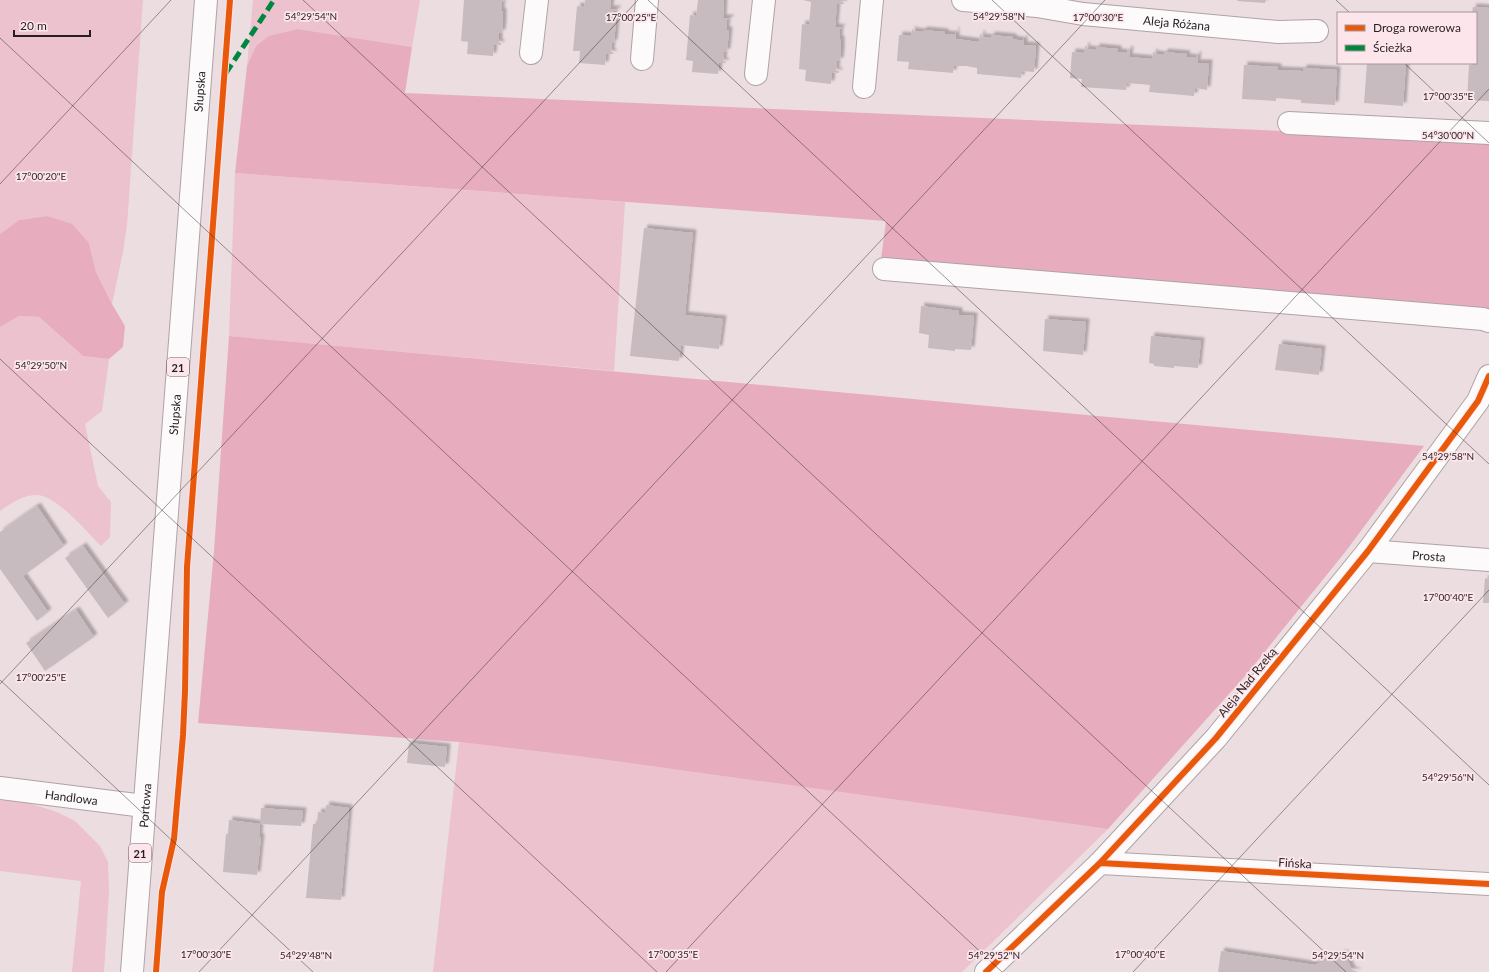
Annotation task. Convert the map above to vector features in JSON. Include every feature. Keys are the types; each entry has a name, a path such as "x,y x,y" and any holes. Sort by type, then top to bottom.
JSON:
{"street":[{"name":"Słupska","path":"150,734 206,0"},
{"path":"532,53 537,0"},
{"path":"642,59 647,0"},
{"path":"756,74 764,0"},
{"path":"864,87 872,0"},
{"name":"Aleja Różana","path":"962,0 1037,3 1098,16 1278,32 1317,31"},
{"path":"1289,123 1489,132"},
{"path":"884,269 1483,319 1489,321"},
{"name":"Aleja Nad Rzeką","path":"986,972 1100,863 1216,738 1368,551 1478,401 1489,376"},
{"name":"Prosta","path":"1368,551 1489,560"},
{"name":"Portowa","path":"132,972 150,734"},
{"name":"Handlowa","path":"0,788 144,806"},
{"name":"Fińska","path":"1100,863 1489,884"}],"shaded area":[{"path":"0,0 143,0 127,225 112,304 96,272 89,243 47,216 19,220 0,234"},
{"path":"253,0 420,0 412,47 298,29 256,46 247,66"},
{"path":"298,29 412,47 405,93 1489,140 1489,311 881,259 886,221 235,173 247,66 256,46 269,36"},
{"path":"235,173 625,202 614,371 229,336"},
{"path":"47,216 72,224 89,243 96,272 125,326 123,347 109,359 83,356 39,317 19,316 0,327 0,234 19,220"},
{"path":"19,316 39,317 83,356 109,359 102,411 85,424 98,486 111,502 110,537 101,546 62,508 45,497 37,495 27,496 13,502 0,511 0,327"},
{"path":"229,336 1424,446 1346,551 1246,675 1108,829 585,757 459,742 198,723 214,551"},
{"path":"459,742 585,757 1108,829 962,972 433,972"},
{"path":"1,800 25,802 57,812 75,821 100,846 108,862 109,892 104,972 72,972 81,881 0,871"}],"building":[{"path":"464,0 505,0 504,2 502,1 501,11 503,12 502,33 499,33 499,43 501,43 501,45 494,44 493,56 467,54 468,42 461,41"},
{"path":"585,0 611,0 610,9 617,9 617,11 614,11 613,21 616,21 614,43 612,43 611,52 614,53 606,54 605,65 579,63 580,51 573,51 577,6 584,7"},
{"path":"698,0 724,0 723,18 730,18 730,20 727,20 726,30 729,30 727,52 724,52 723,61 726,63 719,63 718,74 692,72 693,61 686,60 690,15 696,16"},
{"path":"803,0 842,0 844,3 837,4 835,27 842,28 840,29 839,39 841,39 841,50 840,61 837,61 836,71 839,71 839,73 832,72 831,84 805,81 806,70 799,69 802,24 809,25 811,2"},
{"path":"1266,0 1265,3 1237,1"},
{"path":"1473,7 1489,8 1489,101 1467,100 1469,65 1477,64 1477,12 1472,12"},
{"path":"912,29 913,31 923,32 923,30 945,32 945,34 955,35 956,30 956,39 979,42 980,34 982,34 981,37 991,38 991,35 1013,37 1013,39 1023,41 1024,38 1024,45 1036,46 1034,72 1022,71 1021,78 977,74 977,68 966,66 954,66 953,73 908,69 909,62 897,61 899,35 911,36"},
{"path":"1085,46 1087,46 1086,49 1096,50 1096,47 1118,49 1118,52 1127,53 1128,49 1130,50 1129,57 1152,59 1153,52 1155,52 1154,54 1164,55 1164,52 1187,54 1186,57 1196,58 1196,55 1198,55 1197,63 1209,63 1207,90 1195,88 1194,96 1149,92 1150,85 1127,83 1126,90 1081,87 1082,79 1070,78 1072,52 1084,53"},
{"path":"1367,64 1406,64 1403,106 1364,103"},
{"path":"1244,65 1278,67 1278,70 1303,71 1303,68 1337,70 1335,105 1301,103 1301,100 1276,98 1276,101 1242,99"},
{"path":"644,228 693,233 685,315 723,319 719,349 681,345 679,361 630,356"},
{"path":"921,306 959,311 959,315 974,316 971,350 955,349 955,351 928,348 929,335 919,333"},
{"path":"1045,319 1086,322 1083,355 1043,351"},
{"path":"1151,336 1201,341 1198,368 1154,366 1154,364 1149,363"},
{"path":"1279,344 1322,349 1319,375 1275,370"},
{"path":"37,506 64,546 23,576 48,612 37,621 0,569 0,532"},
{"path":"83,546 125,604 108,618 65,558"},
{"path":"1485,578 1489,579 1489,603 1483,603"},
{"path":"76,610 94,637 45,671 26,643"},
{"path":"409,743 447,747 445,767 407,763"},
{"path":"326,805 349,808 341,900 306,898 313,824 317,824 318,812 325,813"},
{"path":"261,808 303,811 301,826 260,824"},
{"path":"229,820 260,824 259,837 261,837 257,875 223,872 226,834 228,834"},
{"path":"1221,951 1315,965 1344,953 1352,970 1359,972 1218,972"}],"marked path":[{"path":"226,73 274,0"}],"cycle path":[{"path":"156,972 162,892 174,839 183,735 187,567 230,0"},
{"path":"986,972 1100,863 1216,738 1368,551 1478,401 1489,376"},
{"path":"1100,863 1489,884"}]}
